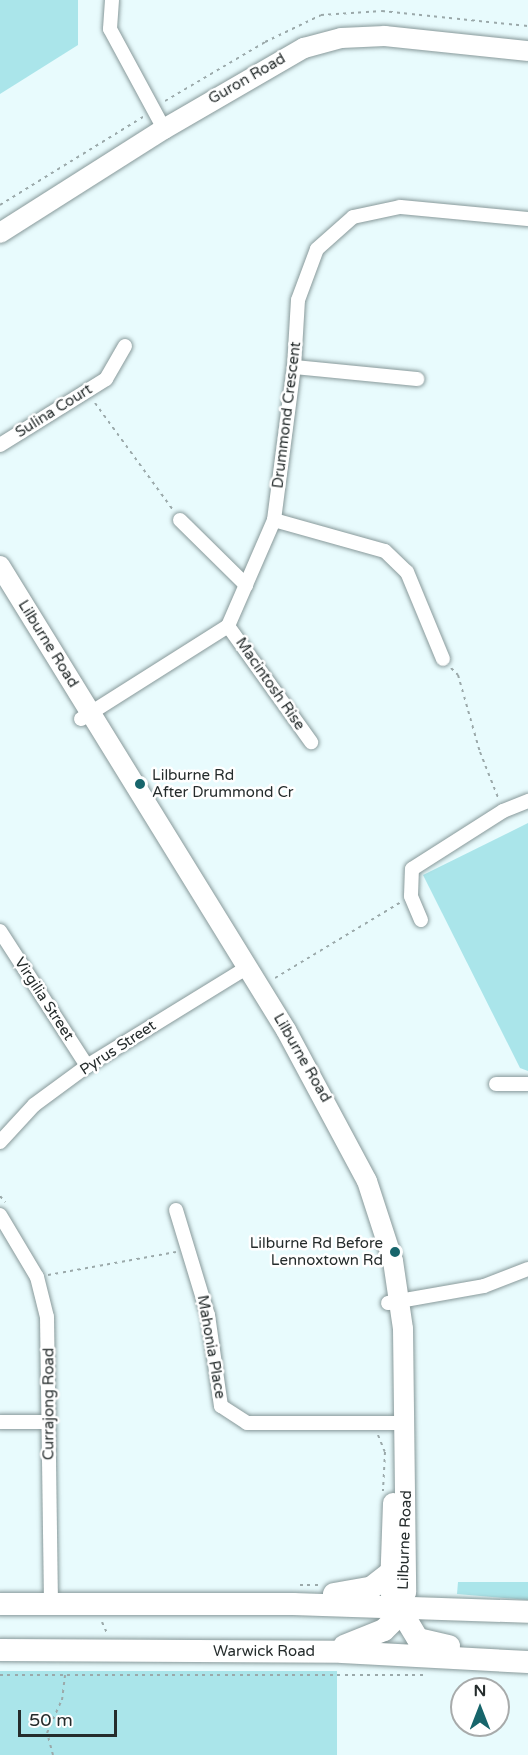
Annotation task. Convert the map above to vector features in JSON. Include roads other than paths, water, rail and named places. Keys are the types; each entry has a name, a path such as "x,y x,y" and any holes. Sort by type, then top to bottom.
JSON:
{"main road":[{"path":"223,1604 251,1595 356,1592 376,1586 391,1572"},
{"path":"0,1604 398,1606 528,1612"},
{"path":"299,1652 343,1646 376,1635 393,1623 398,1606"},
{"path":"398,1606 411,1632 427,1643 528,1655"},
{"name":"Warwick Road","path":"0,1650 299,1652 528,1662"}],"street":[{"path":"112,0 110,29 161,124"},
{"name":"Guron Road","path":"0,233 283,44 328,28 400,25 528,39"},
{"name":"Guron Road","path":"0,220 161,124 290,54 341,38 385,36 528,51"},
{"name":"Drummond Crescent","path":"228,626 274,520 294,367 298,300 317,249 353,218 400,207 528,219"},
{"name":"Sulina Court","path":"0,445 106,379 125,346"},
{"path":"294,367 417,379"},
{"path":"180,520 246,585"},
{"path":"274,520 385,551 407,572 443,659"},
{"name":"Lilburne Road","path":"0,566 86,716 243,970 315,1078 367,1181 393,1261 406,1592 398,1606"},
{"name":"Lilburne Road","path":"0,591 86,716"},
{"path":"86,716 228,626"},
{"name":"Macintosh Rise","path":"228,626 311,742"},
{"path":"421,920 411,896 412,869 503,811 528,801"},
{"name":"Virgilia Street","path":"0,931 87,1066"},
{"name":"Pyrus Street","path":"0,1142 34,1105 87,1066 243,970"},
{"path":"496,1084 528,1084"},
{"name":"Mahonia Place","path":"176,1210 208,1315 221,1406 247,1423 400,1424"},
{"name":"Currajong Road","path":"0,1215 37,1277 46,1317 51,1604"},
{"path":"394,1301 484,1286 528,1269"},
{"path":"0,1422 48,1422"},
{"name":"Lilburne Road","path":"398,1606 390,1591 400,1424"}],"place":[{"name":"Lilburne Rd After Drummond Cr","path":"140,784"},
{"name":"Lilburne Rd Before Lennoxtown Rd","path":"395,1252"}]}
